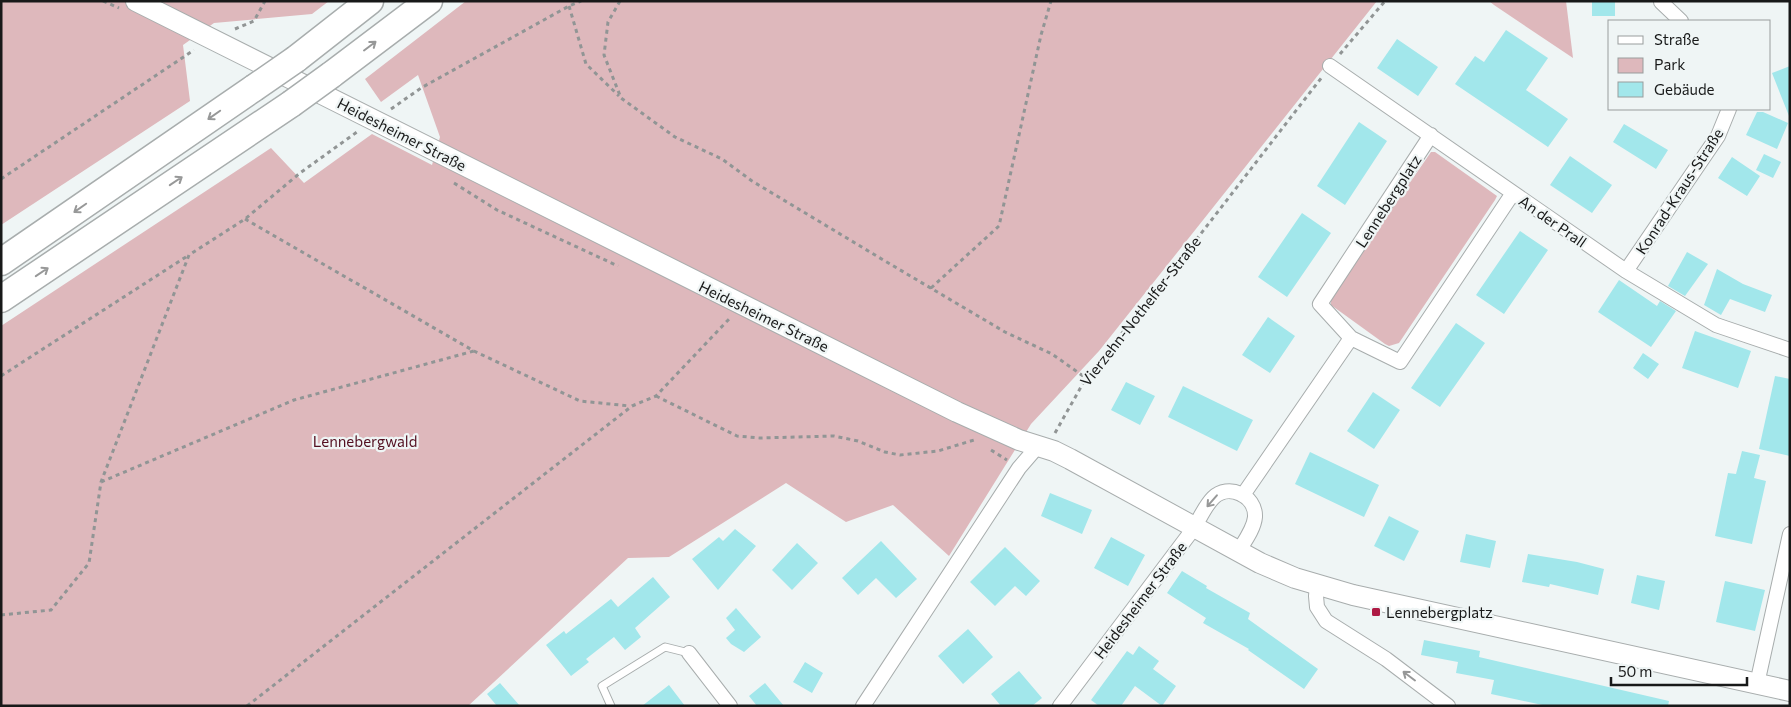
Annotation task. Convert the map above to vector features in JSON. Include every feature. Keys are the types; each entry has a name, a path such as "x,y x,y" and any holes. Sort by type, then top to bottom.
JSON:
{"highway":[{"path":"1,262 296,59 370,1"},
{"path":"1,300 292,104 429,1"}],"main road":[{"name":"Heidesheimer Straße","path":"136,1 971,419 1054,451 1096,472 1194,528"},
{"path":"1194,528 1260,563 1317,585 1353,595 1790,691"}],"street":[{"path":"1661,2 1680,20"},
{"name":"An der Prall","path":"1330,66 1626,271 1716,325 1790,350"},
{"name":"Konrad-Kraus-Straße","path":"1626,271 1718,136 1728,110"},
{"name":"Lennebergplatz","path":"1431,135 1320,304 1351,338 1400,362 1513,193"},
{"path":"1243,495 1351,338"},
{"path":"863,706 1019,468 1038,446"},
{"path":"1194,528 1217,494 1232,491 1243,495 1250,502 1255,516 1254,524 1238,552"},
{"name":"Heidesheimer Straße","path":"1060,706 1194,528"},
{"path":"1757,684 1790,534"},
{"path":"1317,585 1317,607 1326,621 1386,659 1448,706"},
{"path":"689,653 730,706"}],"lane":[{"path":"611,706 602,686 665,647 689,653"}],"path":[{"path":"1,179 212,38 254,21 265,1"},
{"path":"1,376 245,220 300,173 362,127 421,88 581,1"},
{"path":"620,1 608,22 604,55 621,98"},
{"path":"931,288 999,226 1041,35 1051,1"},
{"name":"Vierzehn-Nothelfer-Straße","path":"1038,446 1054,434 1086,378 1179,262 1330,66 1384,1"},
{"path":"569,6 586,64 621,98 675,137 722,159 752,181 1005,332 1052,354 1086,378"},
{"path":"245,220 474,351 580,401 632,406"},
{"path":"1,615 51,610 89,563 101,482 189,255"},
{"path":"247,706 632,406 656,396 730,318 744,306"},
{"path":"101,482 294,400 474,351"},
{"path":"656,396 737,436 760,438 834,436 858,441 885,452 900,455 938,450 975,440"}],"green space":[{"path":"1,1 329,1 312,14 214,23 183,45 190,101 1,225"},
{"name":"Lennebergwald","path":"466,1 1377,1 1099,351 1031,424 949,556 893,505 846,522 786,483 669,557 628,558 468,706 1,706 1,326 271,148 304,183 372,134 432,165 440,137 418,75 381,102 365,79"},
{"path":"1489,1 1566,1 1573,58 1494,5"},
{"path":"1431,152 1435,152 1497,196 1399,343 1389,346 1331,305 1331,297"}],"building":[{"path":"1592,1 1615,1 1615,16 1592,16"},
{"path":"1506,30 1548,58 1526,90 1568,119 1548,147 1455,84 1475,56 1484,62"},
{"path":"1397,39 1438,67 1418,96 1377,68"},
{"path":"1790,66 1790,116 1789,116 1772,73"},
{"path":"1757,112 1763,112 1788,123 1777,149 1746,135"},
{"path":"1359,122 1387,141 1345,205 1317,186"},
{"path":"1624,124 1668,150 1656,169 1613,142"},
{"path":"1764,154 1781,162 1773,178 1756,170"},
{"path":"1570,156 1612,185 1592,213 1550,185"},
{"path":"1732,157 1760,176 1747,196 1718,178"},
{"path":"1302,213 1331,233 1287,297 1258,277"},
{"path":"1520,231 1548,250 1504,314 1476,295"},
{"path":"1687,252 1708,264 1685,296 1668,286"},
{"path":"1717,269 1743,284 1772,295 1765,312 1730,299 1721,315 1704,305"},
{"path":"1619,280 1657,306 1660,301 1676,311 1651,347 1598,312"},
{"path":"1268,317 1295,336 1270,373 1242,355"},
{"path":"1456,323 1485,343 1440,407 1411,388"},
{"path":"1695,331 1751,351 1738,388 1682,368"},
{"path":"1643,353 1659,364 1648,379 1633,368"},
{"path":"1775,376 1790,379 1790,456 1759,449"},
{"path":"1126,382 1155,396 1140,425 1111,410"},
{"path":"1183,386 1253,420 1237,451 1168,417"},
{"path":"1373,392 1400,410 1374,449 1347,431"},
{"path":"1742,451 1760,455 1754,478 1766,481 1752,544 1715,536 1728,473 1736,474"},
{"path":"1310,452 1379,485 1364,517 1295,484"},
{"path":"1050,493 1092,510 1082,534 1041,516"},
{"path":"1389,516 1419,531 1404,561 1374,546"},
{"path":"735,529 756,546 718,590 692,559 719,537 723,541"},
{"path":"1466,534 1496,541 1490,568 1460,562"},
{"path":"1111,537 1145,555 1128,586 1094,568"},
{"path":"881,541 917,579 896,598 876,578 858,595 842,578"},
{"path":"797,543 818,563 792,590 772,570"},
{"path":"1005,547 1040,581 1026,596 1015,586 995,606 970,582"},
{"path":"1528,554 1577,562 1604,569 1598,595 1550,584 1549,587 1522,582"},
{"path":"1182,571 1207,586 1206,588 1250,613 1248,619 1318,669 1304,689 1249,649 1203,623 1206,618 1167,593"},
{"path":"1637,575 1665,581 1659,610 1631,603"},
{"path":"653,577 670,597 635,628 641,637 625,650 614,637 586,659 589,662 571,676 546,645 564,631 566,634 611,599 618,607"},
{"path":"1725,581 1765,590 1755,631 1716,622"},
{"path":"736,608 761,637 744,652 731,644 726,638 735,630 726,618"},
{"path":"968,629 993,657 963,684 938,656"},
{"path":"1424,640 1480,651 1479,657 1669,701 1668,706 1547,706 1491,694 1494,680 1456,673 1458,662 1421,655"},
{"path":"1139,646 1159,661 1153,669 1176,686 1162,706 1135,686 1121,706 1099,706 1091,700 1127,651 1133,655"},
{"path":"805,662 823,673 812,693 793,682"},
{"path":"1019,671 1042,698 1032,706 1001,706 991,694"},
{"path":"500,683 520,706 497,706 487,694"},
{"path":"765,683 784,706 757,706 749,696"},
{"path":"669,685 685,706 642,706"}],"place":[{"name":"Lennebergplatz","path":"1376,612"}]}
